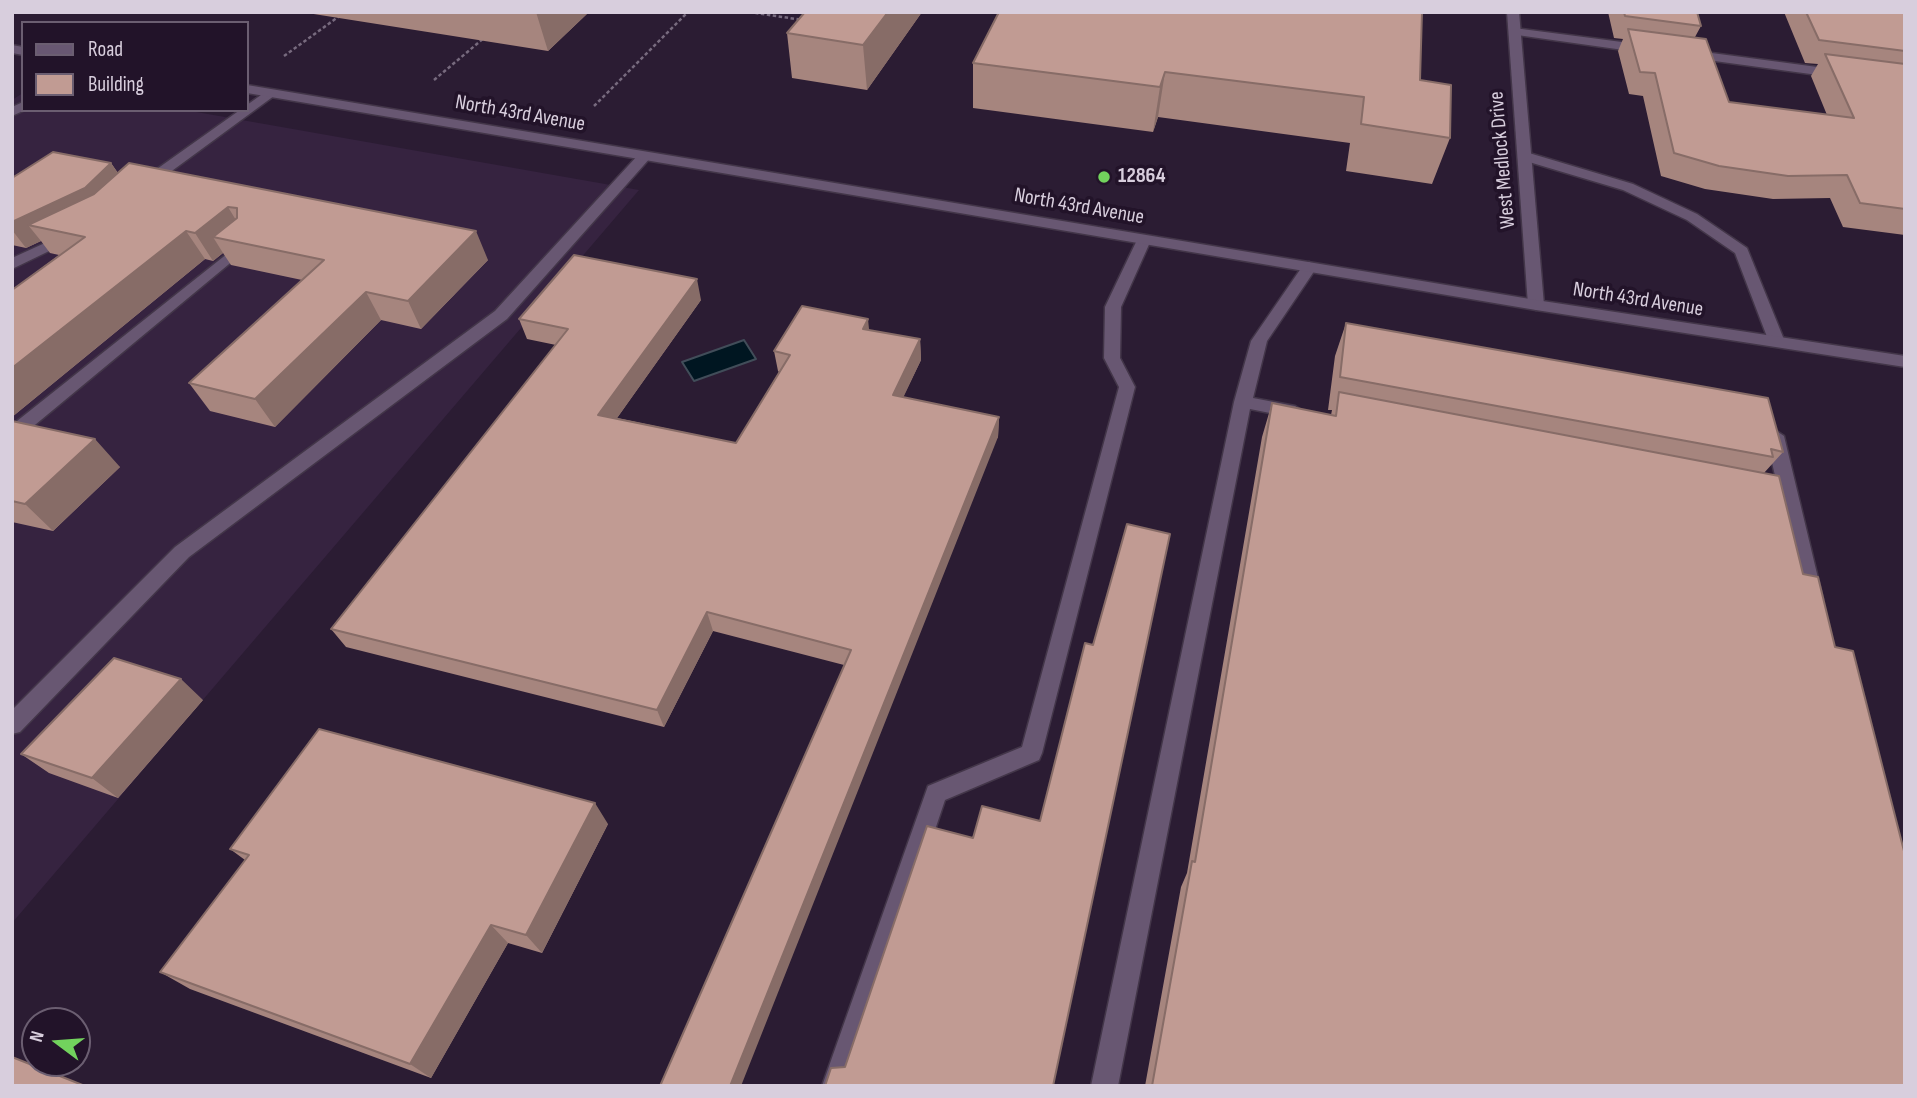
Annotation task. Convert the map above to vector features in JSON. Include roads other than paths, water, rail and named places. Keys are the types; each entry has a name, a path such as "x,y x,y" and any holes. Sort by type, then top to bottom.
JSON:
{"main road":[{"name":"North 43rd Avenue","path":"644,157 1536,305 1905,362"},
{"path":"12,264 84,228"}],"street":[{"name":"West Medlock Drive","path":"1513,12 1536,305"},
{"path":"1514,32 1661,51"},
{"path":"1675,52 1851,75"},
{"name":"North 43rd Avenue","path":"248,89 644,157"},
{"path":"248,110 272,93"},
{"path":"134,191 245,112"},
{"path":"1524,156 1628,187 1692,217 1742,251 1777,342"},
{"path":"12,725 182,552 501,315 644,157"},
{"path":"835,1086 936,793 1031,753 1127,387 1112,358 1112,307 1144,240"},
{"path":"12,435 247,241"},
{"path":"1104,1086 1243,402 1259,341 1309,267"},
{"path":"1243,402 1319,417"},
{"path":"1775,436 1816,615"},
{"path":"1766,503 1791,508"}],"water":[{"path":"744,340 756,359 694,381 682,362"}],"place":[{"name":"12864","path":"1104,177"}]}
